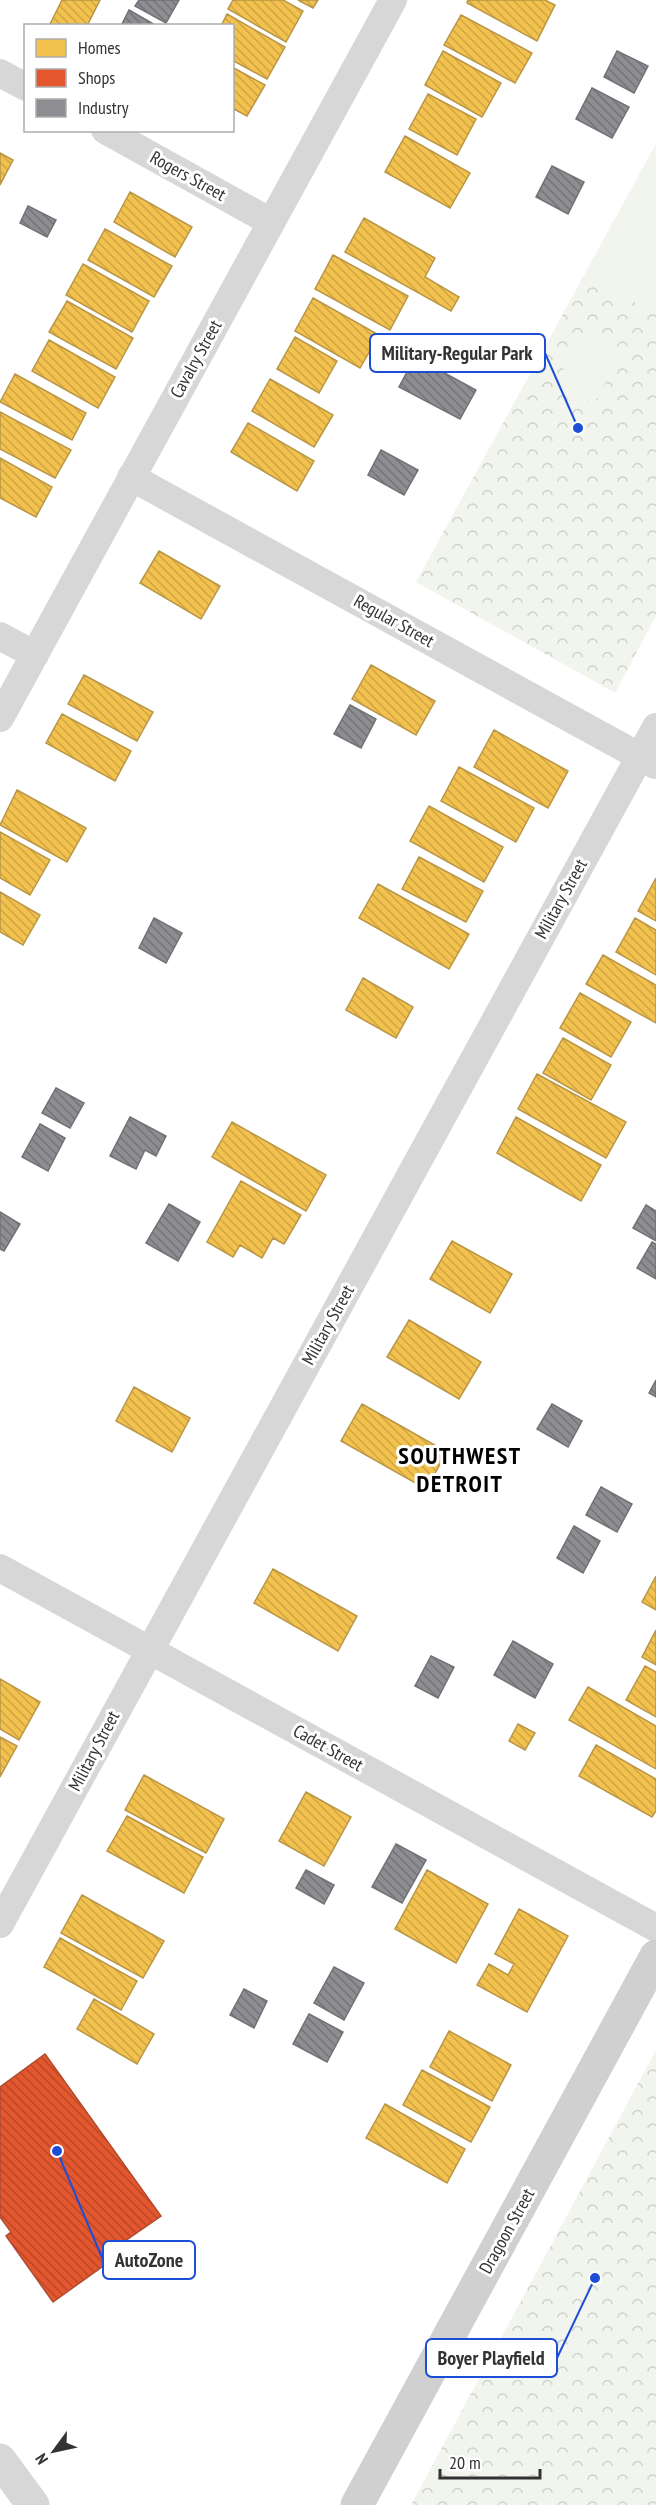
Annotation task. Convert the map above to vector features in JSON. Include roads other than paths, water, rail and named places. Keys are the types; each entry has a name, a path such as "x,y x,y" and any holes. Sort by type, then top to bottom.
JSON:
{"main road":[{"name":"Dragoon Street","path":"357,2505 656,1956"}],"street":[{"name":"Cavalry Street","path":"0,718 393,0"},
{"path":"0,73 24,86"},
{"name":"Rogers Street","path":"109,132 271,222"},
{"name":"Regular Street","path":"131,477 648,760"},
{"path":"0,636 35,655"},
{"name":"Military Street","path":"0,1924 150,1650 648,760 656,727"},
{"name":"Cadet Street","path":"0,1568 656,1928"},
{"path":"0,2460 33,2505"}],"place":[{"name":"Military-Regular Park","path":"578,428"},
{"name":"AutoZone","path":"57,2151"},
{"name":"Boyer Playfield","path":"595,2278"}],"district":[{"name":"SOUTHWEST DETROIT","path":"460,1470"}]}
